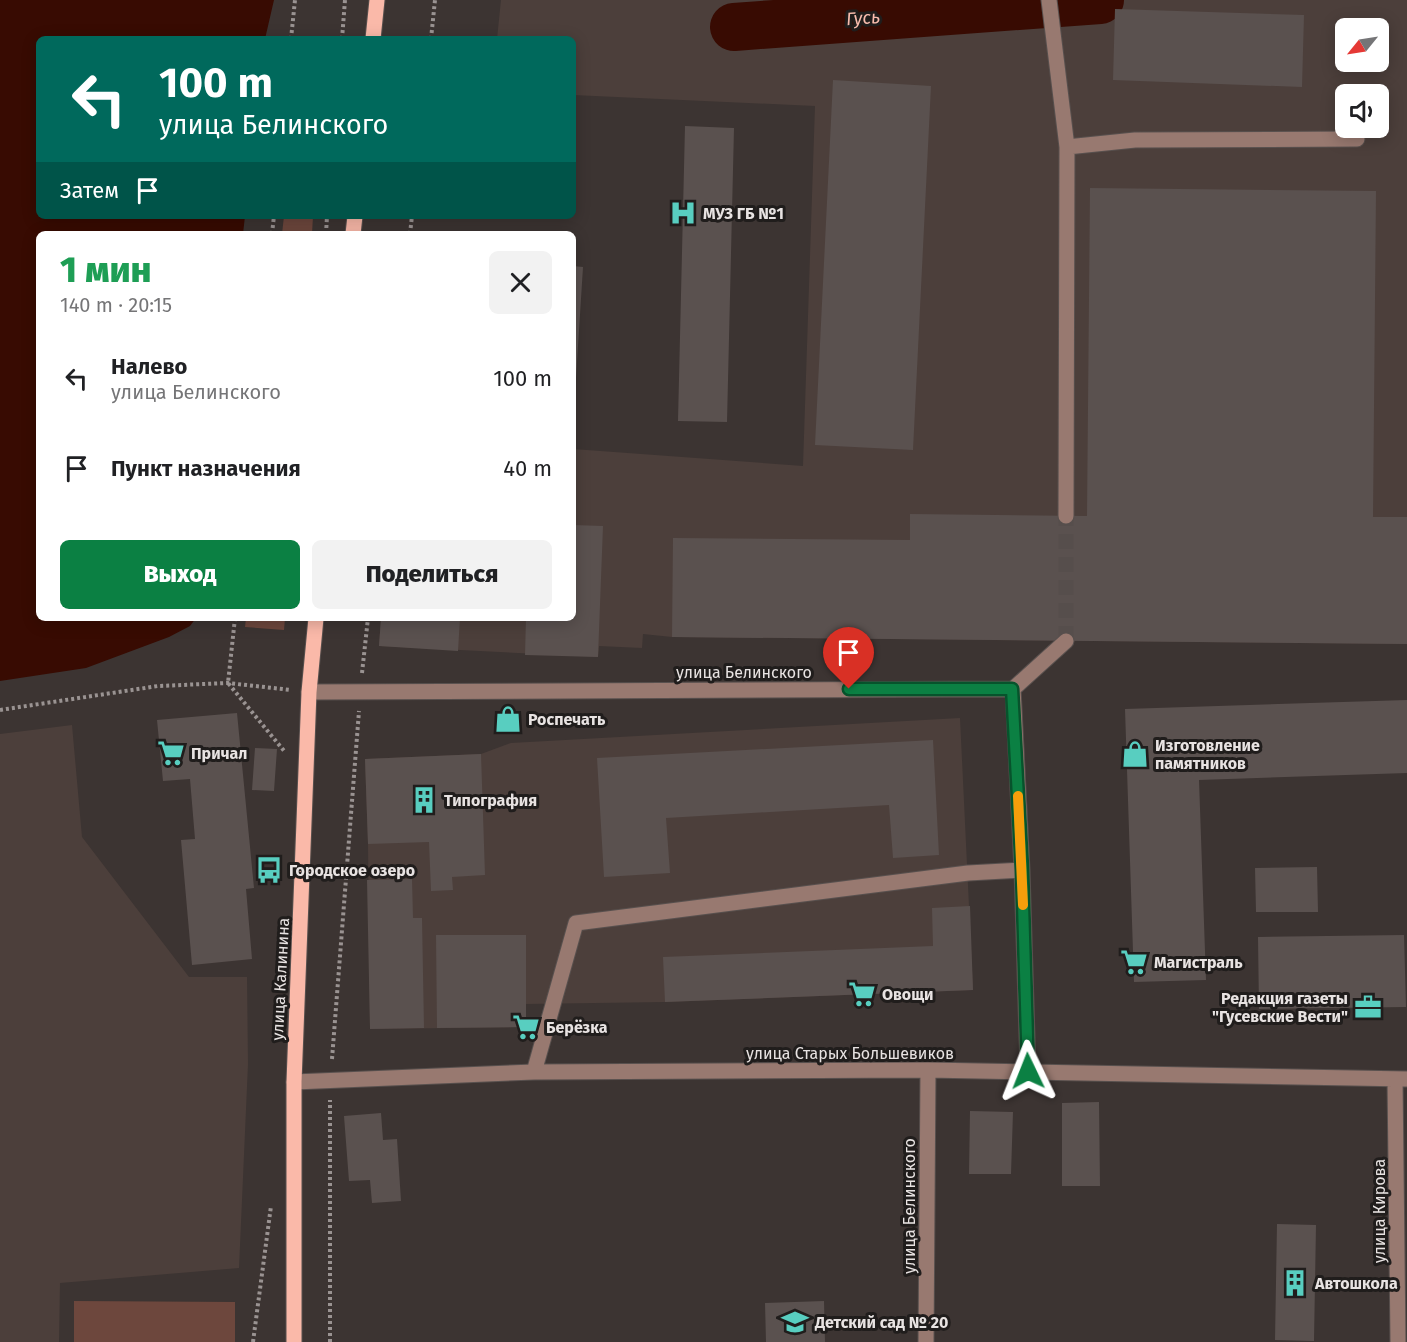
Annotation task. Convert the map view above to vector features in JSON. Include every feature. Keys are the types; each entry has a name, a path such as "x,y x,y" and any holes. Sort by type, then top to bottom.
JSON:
{"main road":[{"path":"373,36 377,0"},
{"name":"улица Калинина","path":"294,1342 294,1082 309,692 316,621"}],"street":[{"path":"1049,0 1066,147 1066,516"},
{"path":"1066,147 1135,140 1357,139"},
{"path":"1028,1071 1022,870 1012,689 1066,641"},
{"name":"улица Белинского","path":"309,692 1012,689"},
{"path":"534,1072 576,923 968,873 1022,870"},
{"name":"улица Белинского","path":"926,1342 928,1070"},
{"name":"улица Старых Большевиков","path":"294,1082 534,1072 928,1070 1401,1079"},
{"name":"улица Кирова","path":"1398,1342 1401,1079"}],"path":[{"path":"291,36 295,0"},
{"path":"342,36 345,0"},
{"path":"431,36 435,0"},
{"path":"235,621 228,683 285,750 285,762"},
{"path":"330,1342 330,1080 360,691 368,621"},
{"path":"0,710 158,686 228,683 309,692"},
{"path":"253,1342 271,1203"}],"shaded area":[{"path":"0,0 274,0 266,36 36,36 36,219 245,219 243,231 36,231 36,621 194,621 190,626 169,637 86,668 0,681"},
{"path":"501,0 1407,0 1407,644 672,637 643,634 642,648 599,646 598,657 379,646 381,621 576,621 576,449 803,466 815,106 576,95 576,36 497,36"},
{"path":"284,219 313,219 312,231 282,231"},
{"path":"246,621 285,621 284,630 245,627"},
{"path":"960,718 973,990 665,1002 526,1004 526,1027 370,1029 365,759 481,754 511,743"},
{"path":"72,725 82,837 189,977 247,977 248,1064 239,1268 60,1283 59,1342 0,1342 0,734"},
{"path":"74,1301 235,1302 235,1342 74,1342"}],"building":[{"path":"1115,9 1304,15 1302,87 1113,80"},
{"path":"833,80 931,86 913,450 815,445"},
{"path":"685,126 734,128 727,422 678,421"},
{"path":"1090,188 1376,191 1373,517 1407,517 1407,644 672,637 673,538 910,540 910,514 1087,516"},
{"path":"576,266 583,267 576,378"},
{"path":"576,525 603,526 598,657 525,655 526,621 576,621"},
{"path":"381,621 460,621 458,651 379,646"},
{"path":"1407,700 1407,773 1199,780 1206,980 1134,982 1125,709"},
{"path":"237,713 254,888 246,889 252,959 192,965 181,840 195,839 190,779 163,781 157,720"},
{"path":"933,740 939,855 893,858 889,805 666,818 670,873 604,877 597,758"},
{"path":"255,748 277,749 274,791 252,790"},
{"name":"Типография","path":"481,754 485,875 452,877 453,890 431,891 429,842 368,844 365,759"},
{"path":"1317,867 1318,912 1256,912 1255,868"},
{"path":"412,879 413,918 422,918 424,1028 370,1029 367,880"},
{"path":"970,906 973,990 665,1002 663,957 933,946 932,908"},
{"path":"436,935 526,935 526,1027 437,1028"},
{"path":"1404,935 1406,1007 1259,1009 1258,937"},
{"path":"1099,1102 1100,1186 1062,1186 1062,1103"},
{"path":"970,1111 1013,1112 1011,1174 969,1174"},
{"path":"381,1113 383,1140 397,1139 401,1201 372,1203 370,1180 349,1181 344,1116"},
{"name":"Автошкола","path":"1277,1224 1316,1225 1314,1341 1275,1340"},
{"name":"Детский сад № 20","path":"824,1301 825,1342 766,1342 765,1303"}],"waterway":[{"name":"Гусь","path":"734,27 1100,0"}],"tunnel":[{"path":"1066,516 1066,641"}],"slow traffic":[{"path":"1018,796 1023,905"}],"place":[{"name":"МУЗ ГБ №1","path":"683,213"},
{"name":"Роспечать","path":"508,719"},
{"name":"Причал","path":"171,753"},
{"name":"Изготовление памятников","path":"1135,754"},
{"name":"Типография","path":"424,800"},
{"name":"Городское озеро","path":"269,870"},
{"name":"Магистраль","path":"1134,962"},
{"name":"Овощи","path":"862,994"},
{"name":"Редакция газеты \"Гусевские Вести\"","path":"1368,1007"},
{"name":"Берёзка","path":"526,1027"},
{"name":"Автошкола","path":"1295,1283"},
{"name":"Детский сад № 20","path":"795,1322"}],"route":[{"path":"849,689 1012,689 1022,870 1028,1071"}]}
